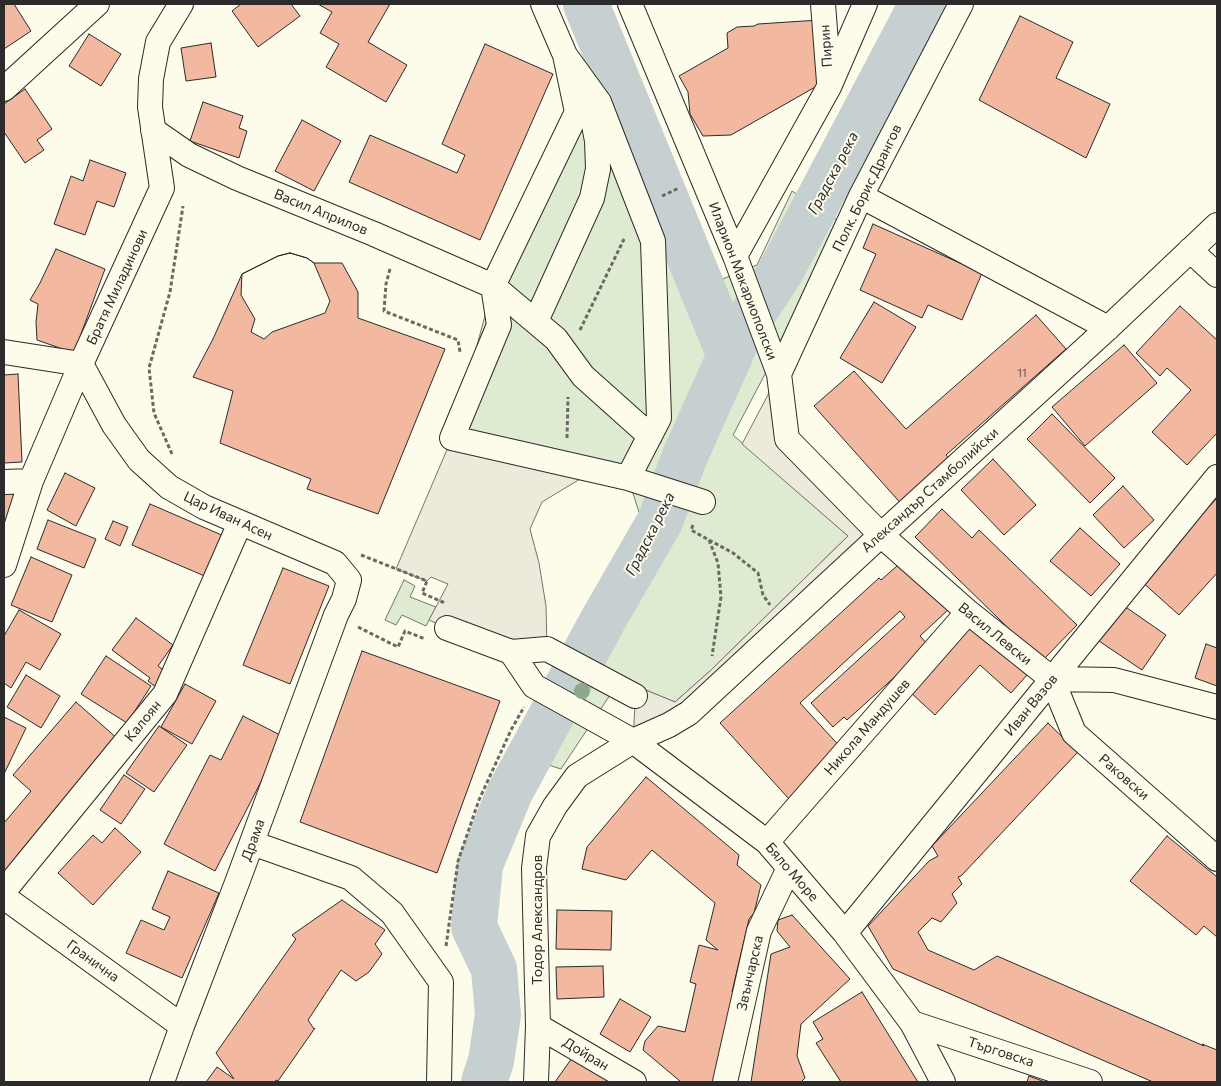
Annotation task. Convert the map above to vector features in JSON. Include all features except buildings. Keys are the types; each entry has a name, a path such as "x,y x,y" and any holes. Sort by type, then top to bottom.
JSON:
{"street":[{"path":"4,89 98,4"},
{"name":"Братя Миладинови","path":"4,565 31,481 81,364 162,188 150,107 152,79 158,42 181,4"},
{"path":"536,322 592,198 598,169 597,141 591,108 543,4"},
{"name":"Иларион Макариополски","path":"630,4 735,256 778,374 787,439 881,535"},
{"name":"Пирин","path":"823,4 829,87"},
{"path":"735,256 829,87 865,4"},
{"name":"Полк. Борис Дрангов","path":"778,374 862,196 961,4"},
{"path":"565,55 598,102 653,241 659,418 628,478"},
{"path":"565,55 577,112 493,286 499,325 452,438 628,478 703,502"},
{"name":"Васил Априлов","path":"153,130 189,155 237,178 374,234 493,286 556,339 583,376 650,436"},
{"path":"862,196 1108,328"},
{"name":"Александър Стамболийски","path":"633,741 669,725 689,713 1108,328 1217,225"},
{"path":"1190,250 1217,275"},
{"path":"4,352 81,364"},
{"name":"Цар Иван Асен","path":"81,364 114,425 139,460 169,488 204,507 335,562 349,580 340,607"},
{"name":"Иван Вазов","path":"845,933 1217,477"},
{"path":"4,482 31,481"},
{"name":"Калоян","path":"4,891 165,694 240,523"},
{"name":"Васил Левски","path":"881,535 968,612 1052,679"},
{"name":"Драма","path":"162,1082 340,607"},
{"name":"Никола Мандушев","path":"767,842 968,612"},
{"path":"447,628 511,652 547,649 626,691"},
{"path":"511,652 534,686"},
{"path":"1052,679 1114,680 1217,707"},
{"name":"Раковски","path":"1052,679 1074,733 1217,859"},
{"name":"Бяло Море","path":"534,686 633,741 767,842 845,933 912,1023 943,1082"},
{"name":"Тодор Александров","path":"536,1082 538,1026 534,868 538,836 555,806 577,776 633,741"},
{"path":"252,843 351,878 392,913 441,982 440,1082"},
{"name":"Звънчарска","path":"725,1082 759,931 789,868"},
{"name":"Гранична","path":"4,896 182,1026"},
{"name":"Търговска","path":"912,1023 1090,1082"},
{"name":"Дойран","path":"538,1026 634,1082"}],"path":[{"path":"567,464 566,430 570,358 578,335 639,207 702,177"},
{"path":"177,460 171,453 154,413 149,368 170,292 184,199"},
{"path":"374,234 390,266 386,284 384,312 458,340 460,354"},
{"path":"703,502 691,530 733,553 758,573 763,595 773,610"},
{"path":"709,540 718,563 721,597 712,662"},
{"path":"340,607 398,647 405,631 438,644 456,609 422,593 427,581 360,554"},
{"path":"441,982 458,861 479,800 534,686"}],"green space":[{"path":"636,84 720,280 757,265 792,191 846,226 733,435 848,536 710,671 675,702 636,686 616,686 561,769 514,754 525,728 580,642 640,515 628,478 452,438 493,286 577,112"},
{"path":"404,580 415,586 410,597 436,607 426,626 402,615 396,625 385,620"}],"shaded area":[{"path":"779,374 787,439 881,535 689,713 633,741 636,686 675,702 710,671 848,536 742,444"},
{"path":"452,438 595,470 542,502 530,529 539,563 546,606 547,649 447,628 429,620 448,584 431,577 427,581 396,569"}],"waterway":[{"path":"586,4 730,356"},
{"name":"Градска река","path":"484,1082 491,1061 498,1015 494,969 474,927 480,865 510,792 603,620 660,521 685,456 739,335 781,271 922,4"}]}
